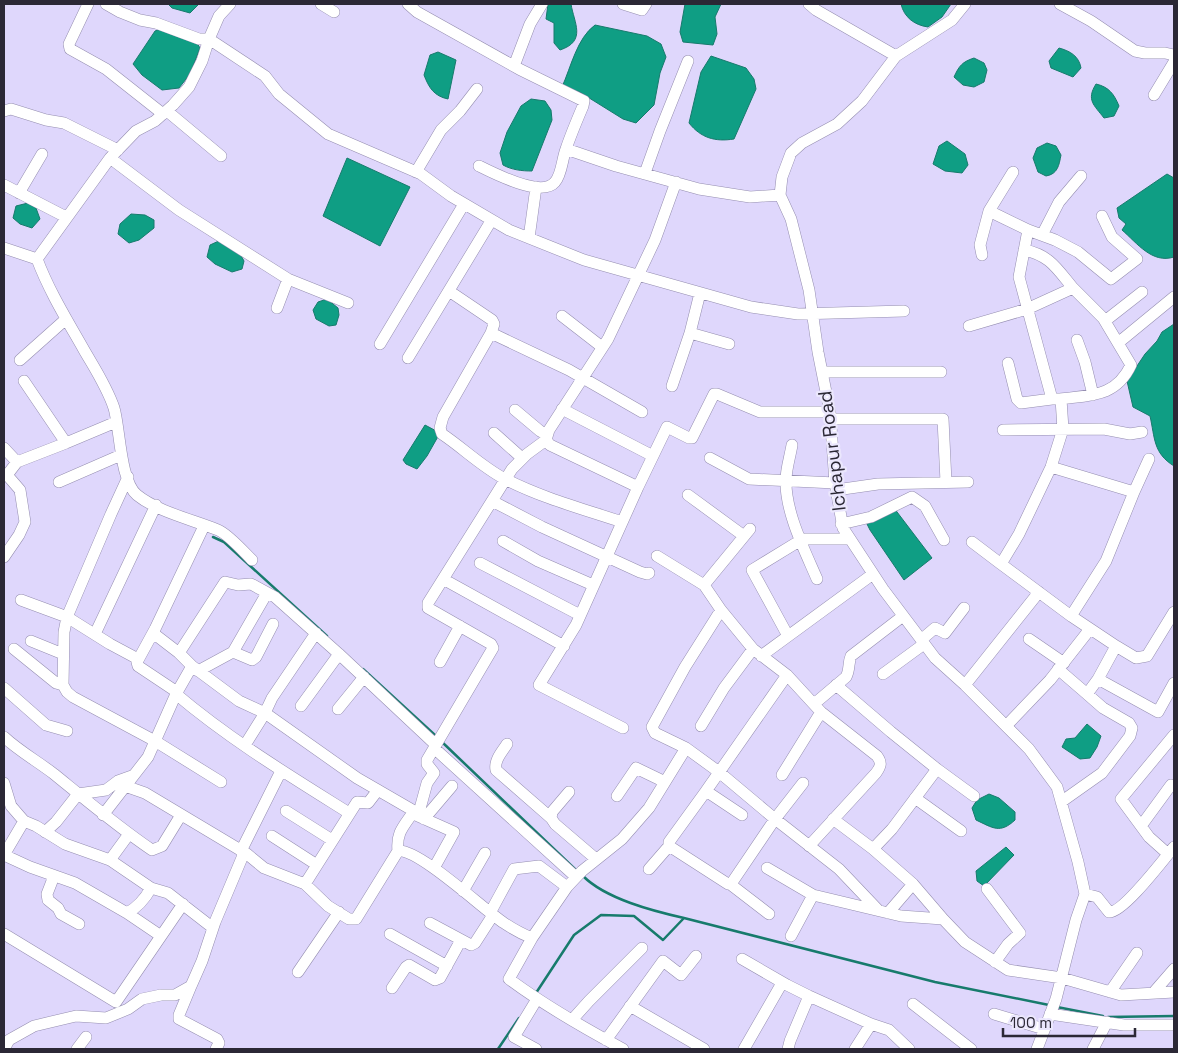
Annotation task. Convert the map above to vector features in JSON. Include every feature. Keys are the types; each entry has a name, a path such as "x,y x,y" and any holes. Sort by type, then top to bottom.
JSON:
{"street":[{"path":"88,4 69,44 70,49 106,69 221,156"},
{"path":"106,4 140,20 156,23 199,39 209,39 265,76 279,94 328,134 416,172 491,221 584,260 751,307 798,314 904,311"},
{"path":"37,259 114,154 136,131 155,121 189,87 202,61 209,39 220,16 230,4"},
{"path":"321,4 334,12"},
{"path":"408,4 417,12 514,66 584,101 556,182 551,185 536,187 507,180 479,166"},
{"path":"514,66 530,24 542,4"},
{"path":"623,4 642,10 646,4"},
{"path":"809,4 896,56"},
{"path":"566,149 588,158 699,189 750,196 780,195 782,177 791,153 802,143 836,124 862,101 896,56 952,20 965,4"},
{"path":"1060,4 1091,21 1135,50 1146,53 1174,55"},
{"path":"645,173 688,60"},
{"path":"1154,95 1174,62"},
{"path":"416,172 441,130 460,111 477,89"},
{"path":"4,111 11,109 46,120 64,123 114,154 179,210 288,279 348,303"},
{"path":"19,193 42,154"},
{"path":"982,255 980,245 989,211 1013,172"},
{"path":"1042,235 1059,202 1081,176"},
{"path":"638,487 550,445 547,437 548,430 608,339 655,240 676,182"},
{"path":"5,187 66,217"},
{"path":"529,238 536,187"},
{"name":"Ichapur Road","path":"780,195 791,219 808,290 830,416 841,524 873,574 935,658 1029,749 1045,769 1056,787 1061,802 1085,894"},
{"path":"380,344 464,204"},
{"path":"989,211 1078,252 1111,280 1137,259 1112,237 1102,216"},
{"path":"408,358 491,221"},
{"path":"1001,564 1051,467 1063,429 1056,399 1027,309 1019,277 1028,230"},
{"path":"4,248 37,259 48,286 107,388 114,410 121,455 136,494 204,526 219,530 252,560"},
{"path":"1008,363 1018,401 1024,403 1093,395 1109,390 1125,378 1131,365 1105,321 1095,308 1073,288 1044,256 1038,252 1024,250"},
{"path":"277,308 288,279"},
{"path":"969,326 1027,309 1073,288"},
{"path":"449,291 492,320 494,324 491,333 443,417 440,428 442,434 505,479 533,492 622,522"},
{"path":"1105,321 1142,292"},
{"path":"672,386 690,334 700,293"},
{"path":"1118,343 1174,298"},
{"path":"562,316 602,347"},
{"path":"20,360 66,319"},
{"path":"491,333 569,370 642,412"},
{"path":"690,334 729,344"},
{"path":"1077,340 1085,362 1093,395"},
{"path":"822,372 941,372"},
{"path":"24,381 66,443"},
{"path":"623,728 539,684 564,646 580,615 667,427 692,438 714,394 760,412 943,420 946,482"},
{"path":"562,409 653,456"},
{"path":"515,410 547,437"},
{"path":"4,554 19,535 25,522 20,490 7,475 17,462 116,422"},
{"path":"1003,430 1104,429 1130,434 1142,432"},
{"path":"494,433 522,458"},
{"path":"419,815 427,783 434,773 427,764 427,760 492,648 491,644 427,606 505,479 522,458 547,437"},
{"path":"792,446 786,480 789,504 817,580"},
{"path":"4,448 17,462"},
{"path":"59,482 121,455"},
{"path":"710,458 749,478 786,480 836,487 968,482"},
{"path":"1071,616 1106,561 1149,459"},
{"path":"1051,467 1134,492"},
{"path":"128,477 110,514 67,617 64,632 63,685 67,692 74,697 155,741 220,782"},
{"path":"688,495 747,533 704,585"},
{"path":"841,524 870,517 912,497 925,506 944,540"},
{"path":"492,501 542,527 640,572 648,573"},
{"path":"95,634 156,505"},
{"path":"204,526 153,633 138,659 138,666 177,693 199,713 281,771 349,812"},
{"path":"788,636 752,570 801,540 849,539"},
{"path":"503,541 538,561 594,585"},
{"path":"972,542 1071,616 1136,658 1147,656 1174,612"},
{"path":"657,556 704,585 721,610 757,652 787,675 818,708 881,761 880,767 876,772 809,846"},
{"path":"480,563 580,615"},
{"path":"701,726 724,688 757,652 788,636 873,574"},
{"path":"443,579 564,646"},
{"path":"179,653 225,582 238,585 251,584 275,597 437,742 579,874"},
{"path":"965,685 1039,592"},
{"path":"103,815 148,757 177,693 195,668 234,652 267,593"},
{"path":"21,600 67,617 138,659"},
{"path":"883,674 923,642 935,628 945,633 964,608"},
{"path":"721,610 684,667 652,727 655,733 686,748 719,772 775,820 839,869 883,912"},
{"path":"782,774 818,708 850,671 848,662 851,656 903,616"},
{"path":"234,652 247,659 252,660 256,658 273,624"},
{"path":"440,662 460,626"},
{"path":"1006,726 1050,680 1090,628"},
{"path":"153,633 239,701 264,713 357,778 419,815 454,832 434,868"},
{"path":"245,745 272,698 316,633"},
{"path":"1029,639 1061,666 1103,708 1129,724 1132,728 1130,736 1102,773 1061,802"},
{"path":"31,641 63,654"},
{"path":"1087,694 1098,679 1116,646"},
{"path":"14,649 56,683 63,685"},
{"path":"301,706 339,654"},
{"path":"650,869 669,846 669,842 787,675"},
{"path":"338,709 364,677"},
{"path":"1098,679 1158,712 1174,683"},
{"path":"836,685 936,769 974,796"},
{"path":"4,688 46,725 67,730"},
{"path":"1036,1049 1053,1007 1076,920 1085,894 1097,897 1109,912 1118,910 1144,883 1171,850 1149,837 1120,799 1174,735"},
{"path":"4,737 14,747 45,768 103,815 152,850 162,846 181,815"},
{"path":"507,744 495,765 496,770 596,859"},
{"path":"623,1049 572,1020 509,979 532,938 567,887 596,859 622,839 649,808 686,748"},
{"path":"617,796 636,768 666,782"},
{"path":"873,849 892,829 936,769"},
{"path":"216,1049 219,1043 217,1040 179,1019 179,1015 202,961 242,852 281,771"},
{"path":"45,832 56,822 78,794 106,790 118,781 132,776"},
{"path":"4,783 8,808 24,821 36,826 65,844 110,860 151,888 168,893 213,928"},
{"path":"730,884 775,820 804,784"},
{"path":"1140,826 1171,785"},
{"path":"125,786 145,793 242,852 264,868 305,884 328,906 349,919 356,919 398,851 397,837 452,786"},
{"path":"305,884 349,812 357,802 370,802 378,790"},
{"path":"706,791 742,815"},
{"path":"551,818 552,812 569,792"},
{"path":"915,798 961,831"},
{"path":"286,811 332,840"},
{"path":"833,819 873,849 913,884 965,942 1008,970 1062,978 1121,995 1174,992"},
{"path":"24,821 4,855 30,868 75,883 127,913 161,936"},
{"path":"110,860 129,834"},
{"path":"272,836 317,865"},
{"path":"669,846 730,884 769,914"},
{"path":"398,851 407,852 434,868 503,923 532,938"},
{"path":"463,891 486,853"},
{"path":"430,923 471,945 475,943 492,914 514,869 539,866 567,887"},
{"path":"767,868 813,895 901,916 943,919"},
{"path":"54,876 47,894 48,900 62,914 79,924"},
{"path":"883,912 913,884"},
{"path":"127,913 136,908 151,888"},
{"path":"987,889 1020,933 1008,944 995,962"},
{"path":"791,936 813,895"},
{"path":"4,934 116,1002 183,904"},
{"path":"298,972 339,912"},
{"path":"390,934 447,966"},
{"path":"409,965 435,980 440,978 461,940"},
{"path":"572,1020 642,948"},
{"path":"392,988 419,952"},
{"path":"1110,992 1137,953"},
{"path":"606,1040 663,961 681,975 696,956"},
{"path":"742,959 782,983 871,1024 889,1030 909,1049"},
{"path":"1154,992 1174,968"},
{"path":"744,1049 782,983"},
{"path":"4,1049 10,1040 34,1026 76,1016 106,1018 128,1009 142,999 161,994 175,995 191,986"},
{"path":"788,1049 809,996"},
{"path":"535,997 514,1038 536,1049"},
{"path":"913,1004 971,1049"},
{"path":"630,1006 704,1049"},
{"path":"1053,1007 1124,1025 1174,1024"},
{"path":"994,1014 1044,1029"},
{"path":"1093,1049 1107,1022"},
{"path":"856,1049 871,1024"},
{"path":"77,1049 86,1037"}],"shaded area":[{"path":"168,4 199,4 190,13 172,8"},
{"path":"548,4 571,4 577,31 576,36 574,42 560,50 554,43 554,23 546,19"},
{"path":"685,4 721,4 715,17 717,34 713,45 683,42 680,32"},
{"path":"901,4 951,4 942,17 928,27 910,20 902,9"},
{"path":"595,25 647,36 661,44 666,57 660,73 654,105 636,123 623,119 578,91 572,94 562,87 579,45"},
{"path":"163,28 195,40 200,48 190,74 179,88 162,90 142,75 133,64 155,31"},
{"path":"1059,48 1070,52 1080,64 1081,68 1073,77 1051,68 1049,61"},
{"path":"438,52 456,60 448,99 439,96 433,91 424,75 430,55"},
{"path":"711,56 746,68 754,79 756,89 734,139 721,140 709,138 698,132 689,123 701,72"},
{"path":"974,58 984,63 987,70 984,82 974,87 963,85 954,77 961,65"},
{"path":"1096,84 1108,89 1115,98 1119,106 1114,116 1104,118 1094,106 1092,94"},
{"path":"531,99 545,101 551,110 552,120 532,171 513,169 503,165 500,153 507,132 521,106"},
{"path":"947,141 965,154 968,165 962,173 945,171 933,164 939,146"},
{"path":"1047,143 1056,146 1061,155 1059,166 1053,173 1046,176 1038,172 1033,158 1037,148"},
{"path":"347,158 410,187 380,246 323,216"},
{"path":"1167,174 1174,178 1174,257 1159,258 1145,251 1122,230 1126,224 1119,218 1117,208"},
{"path":"28,203 36,208 40,219 32,228 20,224 13,218 16,206"},
{"path":"131,214 145,215 154,220 154,228 139,240 129,243 118,234 120,224"},
{"path":"221,240 239,252 244,261 242,269 232,272 215,264 207,257 210,245"},
{"path":"327,299 338,308 339,315 336,325 329,326 316,319 313,310 318,302"},
{"path":"1174,324 1174,466 1158,450 1150,416 1133,407 1127,381 1162,332"},
{"path":"425,425 440,433 417,469 406,464 403,460"},
{"path":"894,508 932,558 904,580 866,522"},
{"path":"1087,724 1101,736 1090,758 1080,759 1062,747 1066,739 1075,738"},
{"path":"989,794 999,798 1015,812 1015,820 1005,827 996,828 976,820 972,808 977,800"},
{"path":"1006,847 1014,855 984,886 977,881 976,871"}],"waterway":[{"path":"213,537 224,542 327,636"},
{"path":"363,669 436,736"},
{"path":"442,742 577,871"},
{"path":"583,876 617,898 644,908 684,918"},
{"path":"536,993 574,935 601,915 634,916 663,940 684,918 935,982 1049,1005"},
{"path":"1057,1007 1103,1016"},
{"path":"1108,1017 1174,1016"},
{"path":"498,1049 519,1018"}]}
